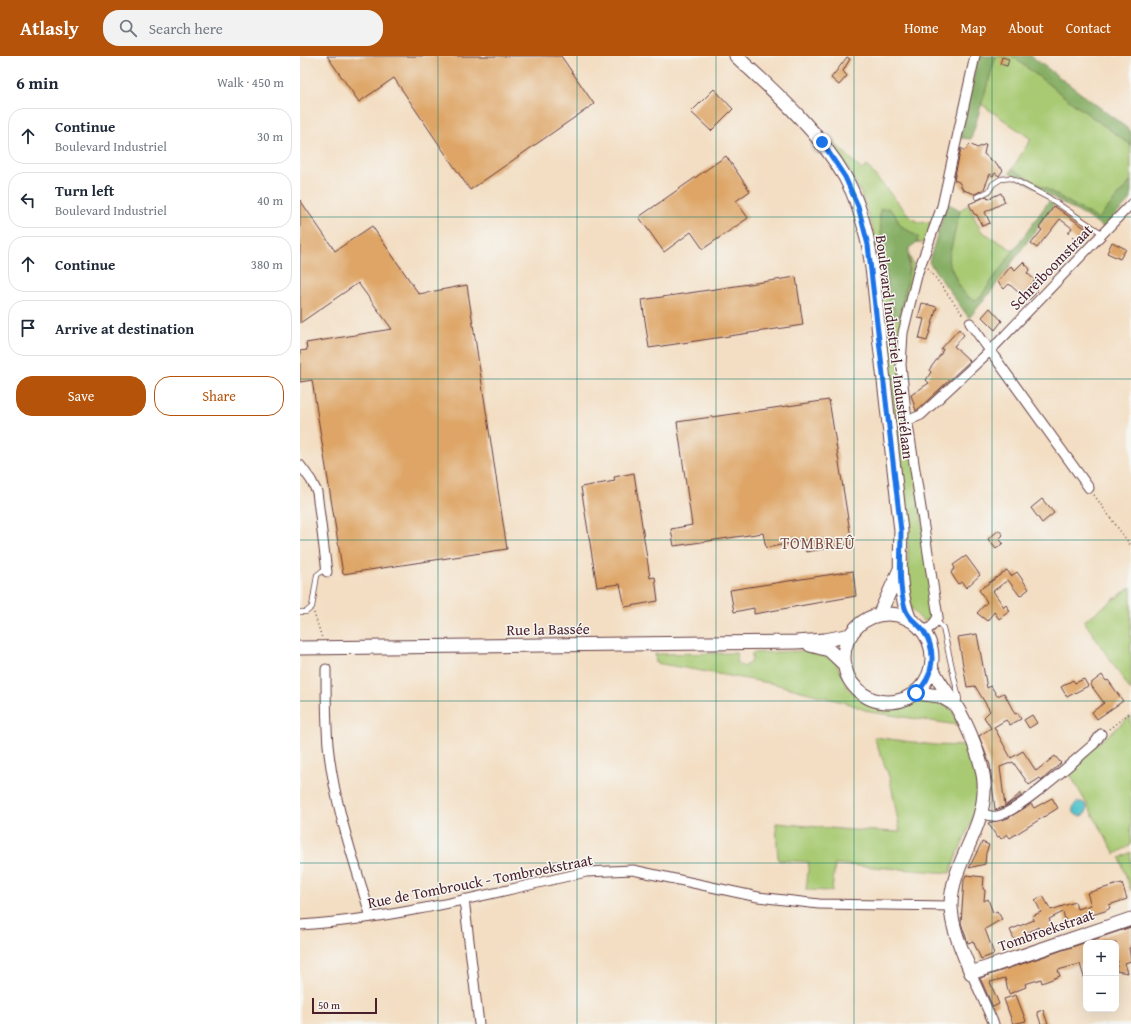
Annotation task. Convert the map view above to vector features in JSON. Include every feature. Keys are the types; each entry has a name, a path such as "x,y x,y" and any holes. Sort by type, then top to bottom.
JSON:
{"main road":[{"name":"Boulevard Industriel - Industriélaan","path":"736,56 822,142 845,177 858,206 868,245 901,531 900,567 903,599 910,620"},
{"name":"Boulevard Industriel - Industriélaan","path":"879,615 900,567"},
{"path":"932,668 926,681 916,693 899,701 883,702 872,699 854,685 848,676 845,665 846,648 851,635 862,623 879,615 891,614 910,620 924,632 931,647 932,668 939,682 956,705 974,747 983,774 984,794 982,813 979,825 956,878 951,906 952,923 971,973"},
{"name":"Rue la Bassée","path":"300,648 796,642 825,640 851,635"},
{"name":"Rue la Bassée","path":"796,642 829,650 845,665"},
{"path":"916,693 940,696 956,705"},
{"name":"Tombroekstraat","path":"971,973 1131,919"}],"street":[{"path":"924,632 936,620 936,607 902,385 903,333 922,260 942,206 975,56"},
{"name":"Schreiboomstraat","path":"907,421 921,415 990,351 1131,204"},
{"path":"970,323 1089,488"},
{"path":"300,465 311,480 317,492 326,570"},
{"path":"326,669 328,745 332,774 340,813 371,917"},
{"path":"982,813 990,816 998,816 1016,807 1094,744 1101,734"},
{"name":"Rue de Tombrouck - Tombroekstraat","path":"300,925 333,923 371,917 464,899 586,872 633,870 758,897 819,904 951,906"},
{"path":"464,899 479,1024"},
{"path":"971,973 994,1024"}],"lane":[{"path":"977,197 989,191 993,184 1001,179 1011,178 1049,198 1103,234"},
{"path":"300,612 306,612 312,607 317,575 326,570"},
{"path":"936,620 943,628 959,699 956,705"}],"path":[{"path":"922,260 970,323"},
{"path":"1089,488 1131,546"},
{"path":"312,607 326,647"},
{"path":"1101,734 1131,712"}],"green space":[{"path":"978,56 996,56 971,139 960,138"},
{"path":"996,56 1012,56 1074,104 1131,145 1131,181 1098,219 1012,169 1031,139 981,104"},
{"path":"1012,56 1031,56 1131,131 1131,145 1074,104"},
{"path":"832,140 862,170 867,166 911,218 918,222 934,223 928,241 922,243 917,242 918,237 900,225 895,214 879,214 890,307 894,306 894,318 899,318 910,266 908,253 914,266 899,338 934,614 928,620 923,621 913,611 909,604 905,571 908,563 908,522 873,229 860,191"},
{"path":"1012,169 1098,219 1131,181 1131,199 1104,228 1010,173"},
{"path":"1049,201 1055,203 993,289 969,318 929,262 947,203 960,210 948,261 962,290 966,295 975,300 981,296"},
{"path":"968,205 981,231 1014,251 981,296 975,300 966,295 962,290 948,261 960,210"},
{"path":"888,208 895,214 900,225 918,237 917,242 909,248 908,279 899,318 893,318 894,307 890,307 880,222 880,209"},
{"path":"1131,587 1131,691 1084,621"},
{"path":"804,649 821,650 835,660 848,688 859,698 873,706 896,707 904,705 920,696 926,696 952,709 958,725 870,712 850,704 775,684 656,663 655,654 736,653 738,664 744,667 752,661 752,653 801,651"},
{"path":"1131,716 1131,845 1115,854 1067,769"},
{"path":"874,737 934,745 967,746 977,778 977,803 970,827 950,873 835,864 832,891 806,890 809,862 778,860 776,823 851,830 900,832 890,779"},
{"path":"1131,852 1131,891 1120,858"}],"water":[{"path":"1077,802 1083,802 1087,806 1087,812 1083,816 1077,816 1073,812 1073,806"}],"building":[{"path":"327,56 561,56 594,104 470,190 394,78 359,102"},
{"path":"847,57 850,59 843,71 847,76 839,85 831,78"},
{"path":"1002,57 1009,59 1007,66 1000,64"},
{"path":"714,89 733,109 711,131 691,112"},
{"path":"970,144 977,148 986,144 984,154 1003,170 999,176 995,173 993,176 990,174 984,189 975,194 963,190 959,182 954,180 961,148 965,151"},
{"path":"726,156 750,191 736,201 748,218 703,249 691,232 664,252 639,217"},
{"path":"1001,193 1005,202 985,212 990,223 982,226 977,215 974,214 969,204 987,196 988,199"},
{"path":"300,200 335,251 372,226 419,294 467,285 507,549 343,574 312,380 300,382 300,351 307,350 306,343 392,329 358,283 300,323"},
{"path":"1054,206 1089,231 1079,244 1068,233 1072,228 1060,219 1037,248 1031,244 1042,230 1039,228"},
{"path":"1112,242 1126,249 1120,259 1107,253"},
{"path":"1023,262 1030,269 1027,273 1035,280 1031,284 1038,291 1028,301 1009,284 1004,289 998,282 1011,266 1015,270"},
{"path":"796,277 803,325 649,348 642,300"},
{"path":"922,303 937,307 927,341 919,339 924,319 918,318"},
{"path":"990,308 1002,321 995,330 982,317"},
{"path":"959,329 964,335 954,346 970,361 916,411 911,395 929,383 926,380 931,372 929,370 941,354 943,349 941,349"},
{"path":"829,400 852,544 806,552 805,540 766,548 763,533 674,546 671,529 692,525 677,422"},
{"path":"634,473 650,578 655,577 658,601 625,607 620,584 597,587 581,487 615,481 614,477"},
{"path":"1042,499 1054,513 1042,523 1031,508"},
{"path":"999,530 1003,535 999,539 1003,543 996,549 988,539"},
{"path":"966,556 980,575 966,588 962,582 958,584 951,573 955,568 953,565"},
{"path":"1007,570 1011,576 1017,572 1029,589 1020,596 1008,580 993,591 1004,607 1006,605 1010,611 999,619 994,612 987,621 977,613 987,602 979,590"},
{"path":"853,571 856,596 754,614 754,608 734,612 730,590"},
{"path":"977,634 987,688 991,686 997,696 1004,693 1015,714 1018,713 1021,719 1010,725 1006,720 994,727 1011,758 1023,751 1036,771 1055,756 1061,763 1042,780 1040,778 1029,785 1013,762 1000,767 1005,806 1021,793 1021,796 1004,807 995,810 990,765 979,736 991,728 984,717 990,711 975,686 967,687 958,637"},
{"path":"1102,675 1106,681 1108,680 1123,701 1097,719 1092,712 1104,703 1090,684"},
{"path":"1084,679 1088,686 1067,697 1061,687 1073,680 1075,683"},
{"path":"1032,715 1037,723 1029,728 1024,720"},
{"path":"1052,798 1058,808 1010,838 1007,834 1001,839 999,836 997,837 988,823 1008,818 1031,804 1034,808"},
{"path":"982,842 989,845 986,853 985,864 969,868"},
{"path":"966,875 984,877 984,901 988,899 993,913 997,911 1002,919 985,929 994,954 981,959 973,941 968,943 961,923 964,880"},
{"path":"1122,883 1127,899 1109,905 1110,908 1105,911 1066,923 1063,912 1049,919 1053,928 1041,933 1038,927 1025,934 1027,937 1020,941 1019,939 1015,941 1010,930 1034,920 1032,916 1041,912 1035,900 1043,896 1051,910 1075,902 1077,909 1091,905 1087,893"},
{"path":"1131,927 1131,947 1129,948 1131,961 1125,963 1128,973 1119,972 1119,940 1093,940"},
{"path":"1083,943 1083,974 1080,964 1058,970 1060,976 1042,983 1041,979 1025,984 1026,987 1009,994 1005,978 990,982 999,1004 993,1007 980,978"},
{"path":"1016,995 1026,1021 1013,1024 1004,999"},
{"path":"1043,1010 1048,1024 1041,1024 1037,1012"}],"district":[{"name":"TOMBREÛ","path":"818,543"}],"route":[{"path":"822,142 845,177 858,206 868,245 874,286 901,531 900,567 903,599 910,620 919,626 924,632 931,647 933,658 930,675 921,689 916,693"}]}
